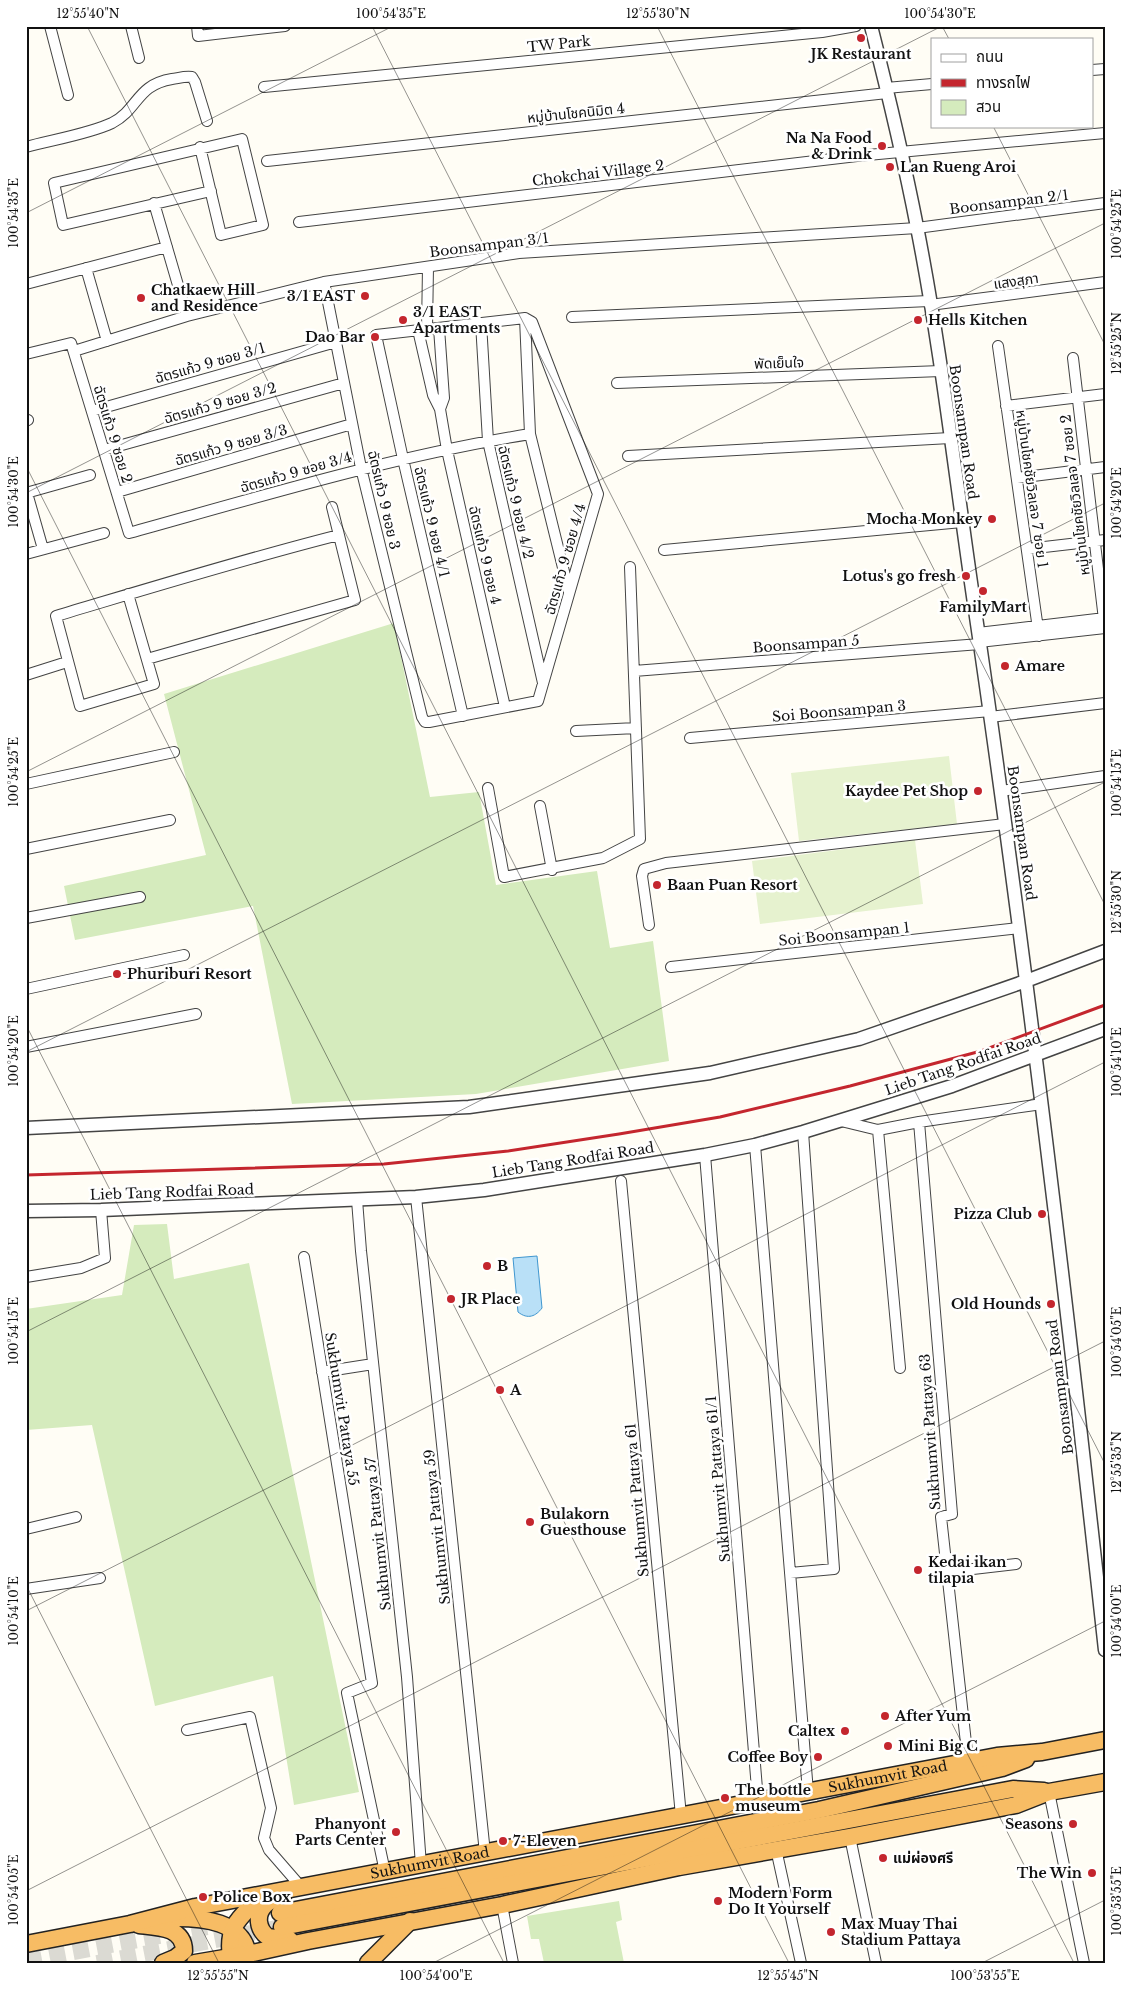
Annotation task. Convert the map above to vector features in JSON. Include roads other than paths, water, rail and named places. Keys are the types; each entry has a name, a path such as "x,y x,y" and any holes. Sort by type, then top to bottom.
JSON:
{"highway":[{"name":"Sukhumvit Road","path":"26,1944 130,1924 195,1907 997,1756 1042,1752 1105,1740"},
{"name":"Sukhumvit Road","path":"1042,1752 1002,1768 819,1810 281,1920 1013,1789 1049,1792"},
{"name":"Sukhumvit Road","path":"195,1963 502,1905 679,1867 1016,1805 1049,1792 1105,1782"},
{"path":"299,1888 266,1904 261,1910 260,1928 264,1934 271,1938 308,1941"},
{"path":"230,1957 229,1940 232,1930 261,1896"},
{"path":"151,1918 201,1918 220,1924 232,1930 243,1941 248,1954"},
{"path":"368,1963 410,1921"},
{"path":"130,1924 164,1927 182,1940 184,1951 175,1958 163,1963"}],"street":[{"path":"50,26 68,95"},
{"path":"131,26 139,58"},
{"path":"198,31 285,26"},
{"name":"TW Park","path":"264,87 822,32 856,26"},
{"name":"Boonsampan Road","path":"871,26 917,228 941,371 1001,791 1036,1056 1105,1650"},
{"path":"26,147 112,123 130,108 150,86 160,81 186,76 192,77 207,121"},
{"name":"หมู่บ้านโชคนิมิต 4","path":"268,161 931,84"},
{"name":"Chokchai Village 2","path":"299,222 901,152 1105,133"},
{"path":"200,147 211,191 221,235 263,225 242,139 200,147 54,183 63,225 211,191"},
{"path":"154,203 187,316"},
{"name":"Boonsampan 2/1","path":"917,228 1105,204"},
{"name":"Boonsampan 3/1","path":"26,354 107,341 187,316 324,282 519,253 917,228"},
{"path":"26,284 166,247"},
{"name":"ฉัตรแก้ว 9 ซอย 4","path":"428,267 422,330 433,395 440,409 447,450 505,707"},
{"path":"86,268 107,341"},
{"name":"ฉัตรแก้ว 9 ซอย 3","path":"324,282 361,468 422,717 425,722 463,716"},
{"name":"แสงสุภา","path":"572,317 930,303 1105,282"},
{"path":"422,330 525,318 530,434 569,593"},
{"name":"ฉัตรแก้ว 9 ซอย 4/4","path":"505,707 538,700 544,685 598,494 532,322 525,318"},
{"name":"ฉัตรแก้ว 9 ซอย 4/2","path":"481,323 488,441 544,685"},
{"name":"ฉัตรแก้ว 9 ซอย 4","path":"439,328 444,398 440,409"},
{"name":"ฉัตรแก้ว 9 ซอย 4/1","path":"422,330 376,335 463,716"},
{"name":"ฉัตรแก้ว 9 ซอย 3/1","path":"92,411 336,342"},
{"name":"หมู่บ้านโชคชัยวิลเลจ 7 ซอย 1","path":"998,346 1039,630"},
{"name":"ฉัตรแก้ว 9 ซอย 2","path":"72,347 129,533"},
{"name":"หมู่บ้านโชคชัยวิลเลจ 7 ซอย 2","path":"1073,358 1086,469 1100,541 1104,622"},
{"name":"พัดเย็นใจ","path":"617,383 941,371"},
{"name":"ฉัตรแก้ว 9 ซอย 3/2","path":"104,450 344,383"},
{"path":"1006,406 1105,394"},
{"name":"ฉัตรแก้ว 9 ซอย 3/3","path":"117,492 352,424"},
{"name":"ฉัตรแก้ว 9 ซอย 3/4","path":"129,533 361,468 530,434"},
{"path":"628,456 950,438"},
{"path":"1017,478 1105,467"},
{"path":"43,550 26,493 90,475"},
{"path":"147,660 356,600 332,507"},
{"path":"664,550 962,522"},
{"path":"26,554 104,533"},
{"path":"128,594 154,684 80,706 56,616 128,594 339,535"},
{"path":"1027,550 1100,541"},
{"path":"488,788 504,877 552,870 603,858 640,839 630,567"},
{"name":"Boonsampan 5","path":"634,671 979,640 1104,622"},
{"path":"26,675 67,662"},
{"name":"Soi Boonsampan 3","path":"690,738 1105,703"},
{"path":"463,716 505,707"},
{"path":"576,731 636,728"},
{"path":"26,784 174,752"},
{"path":"1001,791 1105,776"},
{"path":"540,806 552,870"},
{"path":"26,849 170,820"},
{"path":"649,925 642,876 644,869 666,864 1005,824"},
{"path":"26,918 140,897"},
{"name":"Soi Boonsampan 1","path":"671,967 1019,928"},
{"path":"26,1128 469,1107 710,1073 859,1039 1026,981 1105,951"},
{"path":"26,989 184,955"},
{"path":"26,1047 196,1014"},
{"name":"Lieb Tang Rodfai Road","path":"26,1211 101,1210 416,1197 484,1190 705,1155 755,1145 841,1121 952,1086 1105,1029"},
{"path":"841,1121 878,1130 1042,1104"},
{"name":"Sukhumvit Pattaya 63","path":"919,1122 952,1514 941,1517 968,1762"},
{"path":"878,1130 900,1368"},
{"path":"790,1573 834,1569 803,1132"},
{"path":"755,1145 808,1792"},
{"name":"Sukhumvit Pattaya 61/1","path":"705,1155 758,1801"},
{"name":"Sukhumvit Pattaya 61","path":"621,1181 681,1816"},
{"name":"Sukhumvit Pattaya 59","path":"416,1197 485,1853"},
{"name":"Sukhumvit Pattaya 57","path":"357,1200 407,1677 421,1865"},
{"path":"26,1277 81,1268 105,1258 101,1210"},
{"name":"Sukhumvit Pattaya 55","path":"304,1257 372,1683 347,1693 385,1872"},
{"path":"322,1372 373,1364"},
{"path":"26,1529 76,1517"},
{"path":"947,1572 1016,1564"},
{"path":"26,1589 100,1578"},
{"path":"187,1730 250,1716 271,1808 264,1838 269,1850 299,1888"},
{"path":"1049,1792 1084,1963"},
{"path":"850,1837 876,1963"},
{"path":"776,1849 801,1963"},
{"path":"502,1905 513,1963"}],"water":[{"path":"537,1256 542,1308 532,1316 525,1316 518,1312 513,1258"}],"tunnel":[{"path":"26,1961 223,1924"},
{"path":"97,1963 282,1927"}],"railway":[{"path":"26,1175 384,1164 508,1151 619,1134 720,1117 850,1086 981,1051 1105,1005"}],"place":[{"name":"JK Restaurant","path":"861,38"},
{"name":"Na Na Food & Drink","path":"882,146"},
{"name":"Lan Rueng Aroi","path":"890,167"},
{"name":"3/1 EAST","path":"365,296"},
{"name":"Chatkaew Hill and Residence","path":"141,298"},
{"name":"3/1 EAST Apartments","path":"403,320"},
{"name":"Hells Kitchen","path":"918,320"},
{"name":"Dao Bar","path":"375,337"},
{"name":"Mocha Monkey","path":"992,519"},
{"name":"Lotus's go fresh","path":"966,576"},
{"name":"FamilyMart","path":"983,591"},
{"name":"Amare","path":"1005,666"},
{"name":"Kaydee Pet Shop","path":"978,791"},
{"name":"Baan Puan Resort","path":"657,885"},
{"name":"Phuriburi Resort","path":"117,974"},
{"name":"Pizza Club","path":"1042,1214"},
{"name":"B","path":"487,1266"},
{"name":"JR Place","path":"451,1299"},
{"name":"Old Hounds","path":"1051,1304"},
{"name":"A","path":"500,1390"},
{"name":"Bulakorn Guesthouse","path":"530,1522"},
{"name":"Kedai ikan tilapia","path":"918,1570"},
{"name":"After Yum","path":"885,1716"},
{"name":"Caltex","path":"845,1731"},
{"name":"Mini Big C","path":"888,1746"},
{"name":"Coffee Boy","path":"818,1757"},
{"name":"The bottle museum","path":"725,1798"},
{"name":"Seasons","path":"1073,1824"},
{"name":"Phanyont Parts Center","path":"396,1832"},
{"name":"7-Eleven","path":"503,1841"},
{"name":"แม่ผ่องศรี","path":"883,1858"},
{"name":"The Win","path":"1092,1873"},
{"name":"Police Box","path":"203,1897"},
{"name":"Modern Form Do It Yourself","path":"718,1901"},
{"name":"Max Muay Thai Stadium Pattaya","path":"831,1932"}]}
